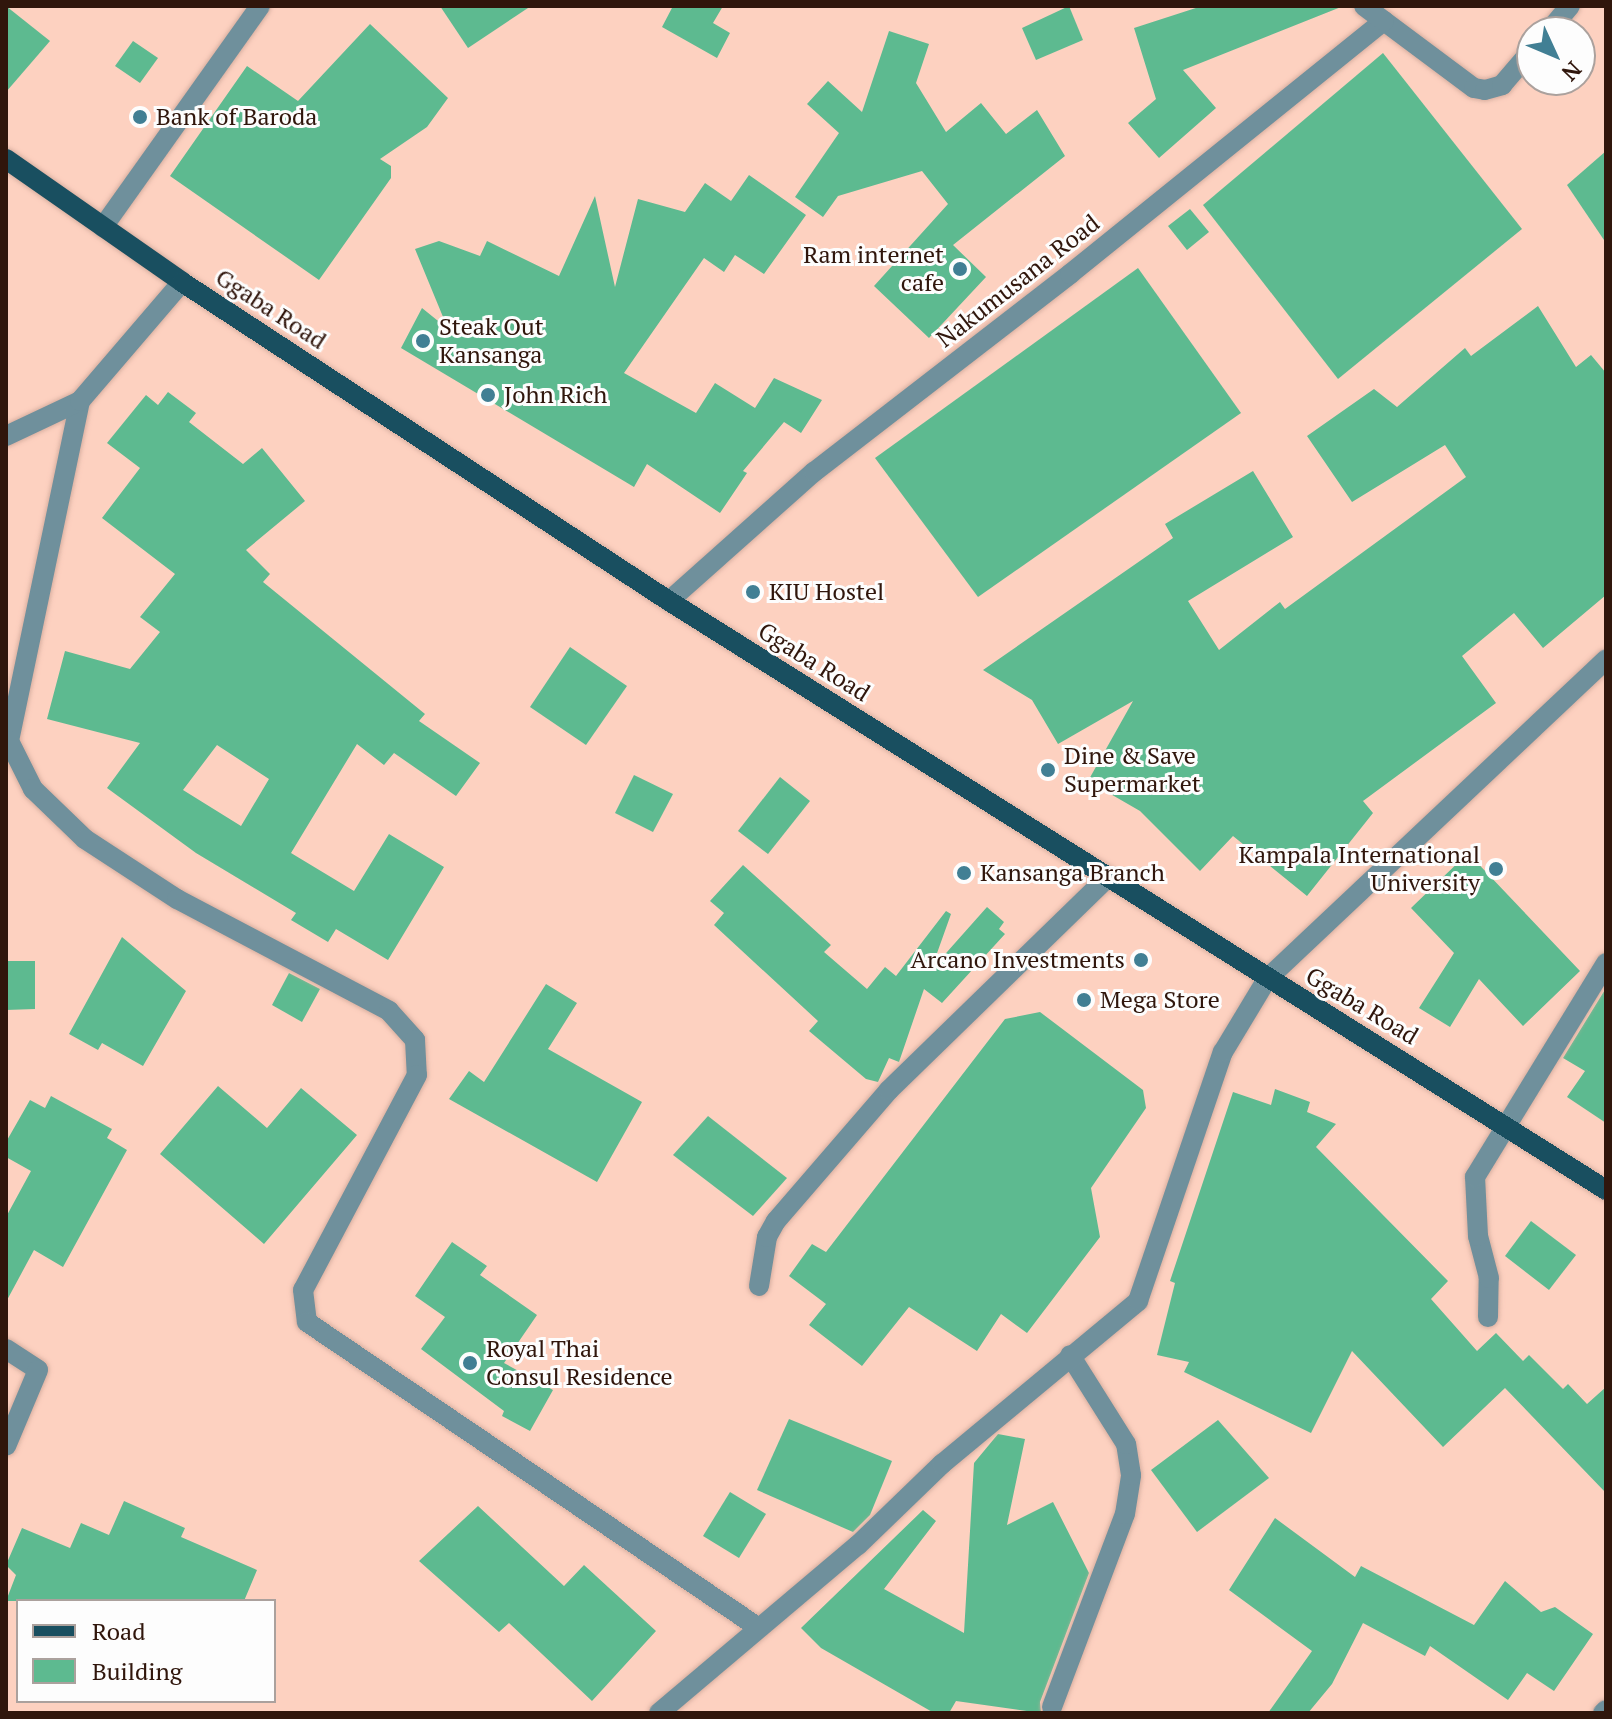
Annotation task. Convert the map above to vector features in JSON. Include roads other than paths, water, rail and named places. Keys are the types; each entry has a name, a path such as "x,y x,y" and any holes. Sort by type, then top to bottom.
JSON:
{"main road":[{"name":"Ggaba Road","path":"6,159 182,282 669,601 1106,879 1508,1124 1606,1190"}],"street":[{"path":"103,227 260,6"},
{"path":"1364,6 1474,88 1485,90 1502,85 1516,69"},
{"name":"Nakumusana Road","path":"669,601 814,472 1070,274 1384,21"},
{"path":"6,436 80,401 182,282"},
{"path":"80,401 9,741 33,789 85,839 177,899 389,1011 415,1040 417,1075 303,1290 307,1322 756,1626"},
{"path":"659,1713 756,1626 858,1545 942,1464 1138,1301 1223,1052 1267,979 1606,659"},
{"path":"759,1286 767,1237 776,1221 889,1090 1106,879"},
{"path":"1488,1317 1489,1278 1478,1236 1475,1177 1606,963"},
{"path":"6,1349 38,1370 6,1446"},
{"path":"1052,1707 1125,1514 1131,1475 1126,1444 1070,1355"}],"place":[{"name":"Bank of Baroda","path":"140,117"},
{"name":"Ram internet cafe","path":"960,269"},
{"name":"Steak Out Kansanga","path":"423,341"},
{"name":"John Rich","path":"488,395"},
{"name":"KIU Hostel","path":"753,592"},
{"name":"Dine & Save Supermarket","path":"1048,770"},
{"name":"Kampala International University","path":"1496,869"},
{"name":"Kansanga Branch","path":"964,873"},
{"name":"Arcano Investments","path":"1141,960"},
{"name":"Mega Store","path":"1084,1000"},
{"name":"Royal Thai Consul Residence","path":"470,1363"}]}
